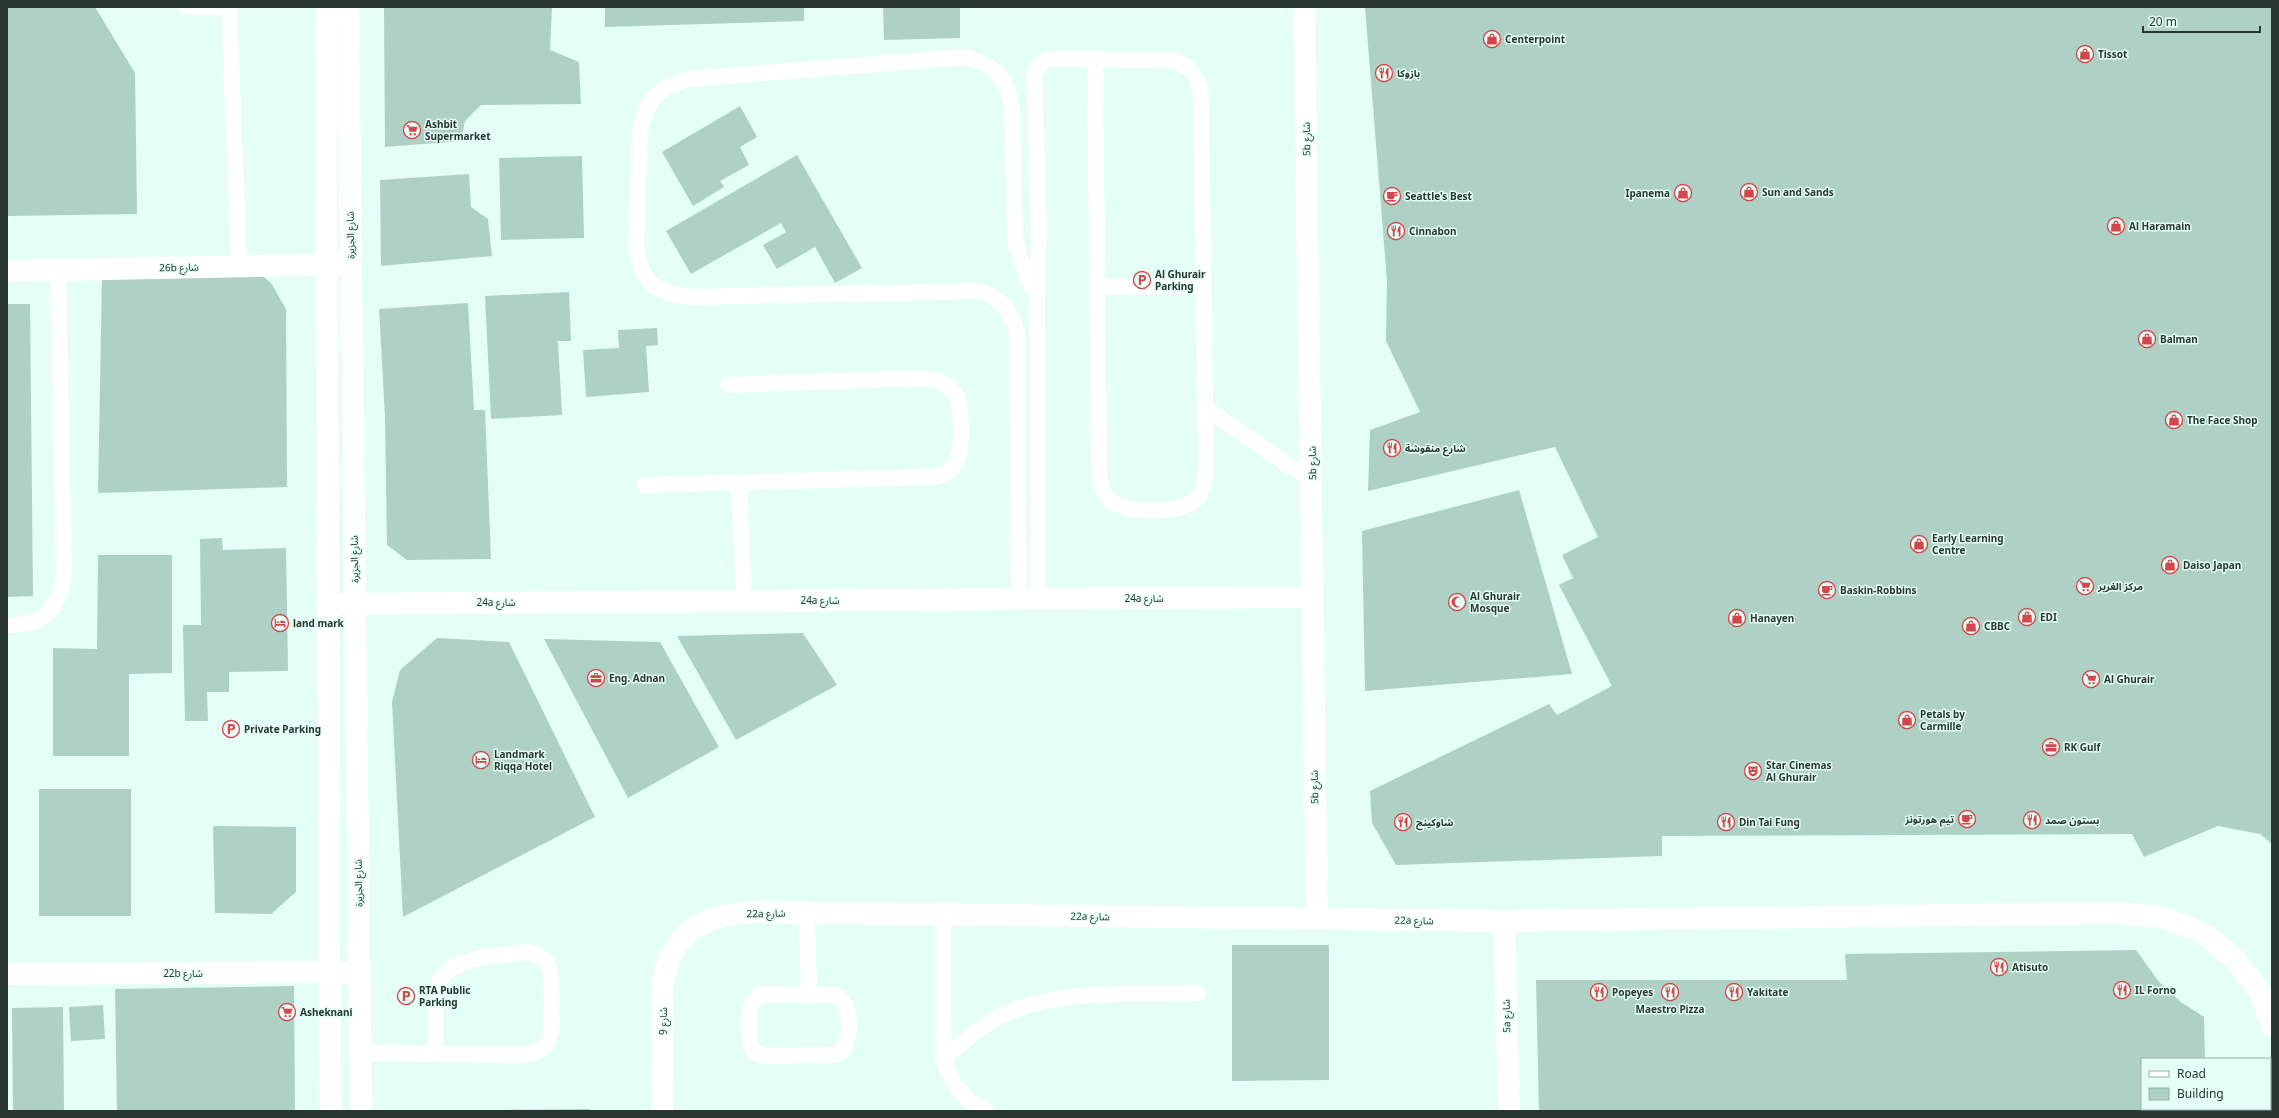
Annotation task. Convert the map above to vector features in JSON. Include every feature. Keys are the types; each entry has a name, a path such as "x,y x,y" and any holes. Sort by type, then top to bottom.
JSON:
{"street":[{"path":"326,7 330,1111"},
{"name":"شارع الجزيرة","path":"348,7 361,1111"},
{"name":"5b شارع","path":"1304,7 1312,481 1312,597 1317,919"},
{"name":"26b شارع","path":"7,271 351,264"},
{"name":"24a شارع","path":"328,604 1312,597"},
{"name":"22a شارع","path":"682,936 702,923 725,914 749,912 1504,921 2118,913 2161,917 2200,932 2234,958 2260,992 2272,1026"},
{"name":"5a شارع","path":"1504,921 1508,1111"},
{"name":"شارع 9","path":"662,1111 664,977 670,956 682,936"},
{"name":"22b شارع","path":"7,974 359,972"}],"lane":[{"path":"187,7 217,7"},
{"path":"230,7 239,266"},
{"path":"1028,598 1017,333 1013,318 1005,305 994,296 980,291 689,297 672,296 656,288 644,275 637,260 640,133 642,117 649,103 660,91 674,83 689,79 966,57 977,60 988,66 1004,81 1010,95 1012,110 1015,239 1020,259 1037,298"},
{"path":"1028,598 1039,227 1034,75 1039,65 1050,59 1095,58 1173,60 1185,64 1194,73 1199,84 1206,470 1205,485 1197,498 1184,506 1144,510 1122,508 1109,500 1101,487 1098,473 1095,58"},
{"path":"7,625 19,625 38,620 53,608 62,592 64,572 58,270"},
{"path":"1097,287 1203,286"},
{"path":"644,485 934,477 944,475 952,469 958,460 960,451 960,406 956,395 948,386 938,380 926,378 728,385"},
{"path":"1204,408 1312,481"},
{"path":"739,482 744,601"},
{"path":"807,913 809,994"},
{"path":"942,914 943,1059 953,1083 970,1102 988,1111"},
{"path":"360,1053 436,1054 520,1055 539,1051 547,1044 551,1034 552,1024 550,975 548,965 541,956 534,953 525,952 463,962 452,966 444,974 438,984 436,1054"},
{"path":"943,1059 967,1038 994,1020 1024,1007 1056,999 1088,996 1198,993"},
{"path":"762,994 809,994 830,994 843,999 848,1012 848,1039 842,1052 836,1055 764,1056 754,1052 751,1046 749,1011 755,998 762,994"}],"building":[{"path":"7,7 95,7 135,73 137,214 7,216"},
{"path":"384,7 552,7 550,50 579,62 581,104 481,105 465,121 461,141 385,147"},
{"path":"605,7 804,7 804,21 605,27"},
{"path":"883,7 960,7 960,38 884,40"},
{"path":"1365,7 2272,7 2272,844 2260,834 2218,826 2144,857 2132,834 1662,836 1662,856 1396,865 1372,823 1370,791 1549,704 1557,715 1612,686 1559,585 1573,578 1562,555 1598,537 1555,447 1368,491 1370,430 1420,412 1386,341 1387,281"},
{"path":"740,106 757,137 740,147 749,165 720,181 724,187 693,206 662,152"},
{"path":"797,155 862,268 835,283 815,247 777,269 763,245 786,232 781,223 691,274 666,231"},
{"path":"582,156 584,238 501,240 499,158"},
{"path":"469,174 471,207 488,219 492,256 381,266 380,180"},
{"path":"259,273 271,283 286,309 287,487 98,493 102,278"},
{"path":"569,292 571,341 558,341 562,415 491,419 485,296"},
{"path":"468,303 474,410 485,410 491,559 407,560 387,545 385,416 379,309"},
{"path":"7,304 30,304 33,596 7,597"},
{"path":"657,328 658,345 646,346 649,392 586,397 583,350 619,348 618,330"},
{"name":"Al Ghurair Mosque","path":"1519,490 1572,674 1365,691 1362,531"},
{"path":"222,538 223,550 286,548 288,671 229,672 229,692 207,692 208,721 185,721 183,625 201,625 200,539"},
{"path":"98,555 172,555 172,673 129,674 129,756 53,756 53,648 97,649"},
{"path":"803,633 837,685 736,740 677,636"},
{"name":"Landmark Riqqa Hotel","path":"437,638 509,642 595,817 403,917 392,702 400,670"},
{"path":"544,639 660,642 719,747 628,798"},
{"path":"39,789 131,789 131,916 39,916"},
{"path":"213,826 296,827 296,892 271,914 215,913"},
{"path":"1232,945 1329,945 1329,1080 1232,1081"},
{"path":"2136,950 2159,982 2181,1002 2204,1017 2205,1058 2141,1058 2141,1110 2206,1111 1539,1111 1536,980 1847,980 1845,954"},
{"path":"294,986 295,1111 117,1111 115,989"},
{"path":"103,1005 105,1039 71,1041 69,1007"},
{"path":"63,1007 64,1110 13,1111 12,1008"},
{"path":"590,1109 590,1111 496,1111 496,1110"}],"place":[{"name":"Centerpoint","path":"1492,39"},
{"name":"Tissot","path":"2085,54"},
{"name":"بازوكا","path":"1384,73"},
{"name":"Ashbit Supermarket","path":"412,130"},
{"name":"Sun and Sands","path":"1749,192"},
{"name":"Ipanema","path":"1683,193"},
{"name":"Seattle's Best","path":"1392,196"},
{"name":"Al Haramain","path":"2116,226"},
{"name":"Cinnabon","path":"1396,231"},
{"name":"Al Ghurair Parking","path":"1142,280"},
{"name":"Balman","path":"2147,339"},
{"name":"The Face Shop","path":"2174,420"},
{"name":"شارع منقوشة","path":"1392,448"},
{"name":"Early Learning Centre","path":"1919,544"},
{"name":"Daiso Japan","path":"2170,565"},
{"name":"مركز الغرير","path":"2085,586"},
{"name":"Baskin-Robbins","path":"1827,590"},
{"name":"Al Ghurair Mosque","path":"1457,602"},
{"name":"EDI","path":"2027,617"},
{"name":"Hanayen","path":"1737,618"},
{"name":"land mark","path":"280,623"},
{"name":"CBBC","path":"1971,626"},
{"name":"Eng. Adnan","path":"596,678"},
{"name":"Al Ghurair","path":"2091,679"},
{"name":"Petals by Carmille","path":"1907,720"},
{"name":"Private Parking","path":"231,729"},
{"name":"RK Gulf","path":"2051,747"},
{"name":"Landmark Riqqa Hotel","path":"481,760"},
{"name":"Star Cinemas Al Ghurair","path":"1753,771"},
{"name":"تيم هورتونز","path":"1967,819"},
{"name":"بستون صمد","path":"2032,820"},
{"name":"شاوكينج","path":"1403,822"},
{"name":"Din Tai Fung","path":"1726,822"},
{"name":"Atisuto","path":"1999,967"},
{"name":"IL Forno","path":"2122,990"},
{"name":"Popeyes","path":"1599,992"},
{"name":"Maestro Pizza","path":"1670,992"},
{"name":"Yakitate","path":"1734,992"},
{"name":"RTA Public Parking","path":"406,996"},
{"name":"Asheknani","path":"287,1012"}]}
